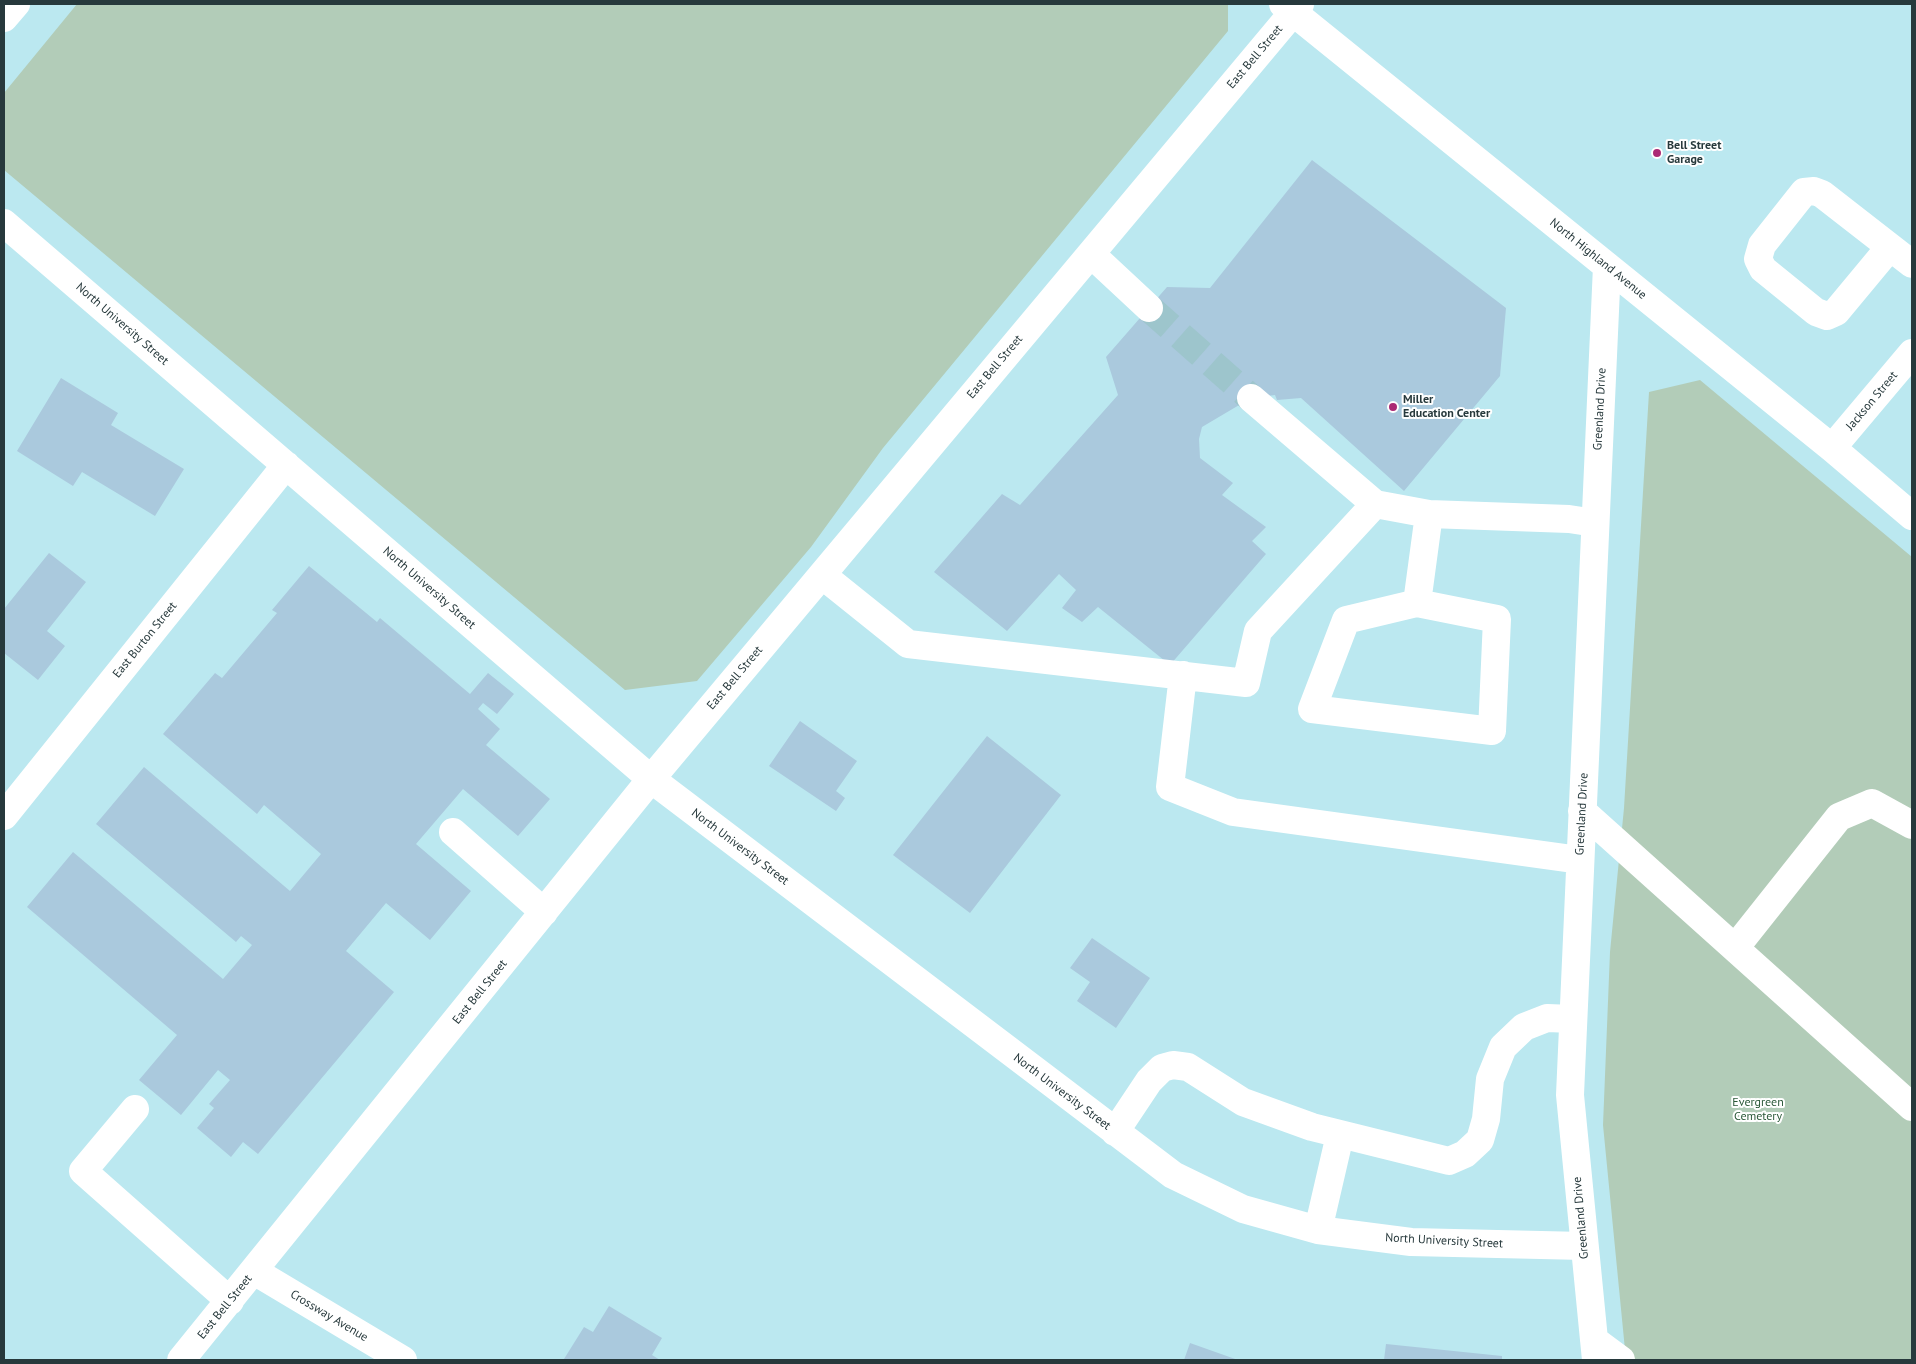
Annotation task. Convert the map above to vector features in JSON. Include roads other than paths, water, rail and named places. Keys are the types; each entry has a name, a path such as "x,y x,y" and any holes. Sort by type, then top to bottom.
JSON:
{"street":[{"path":"4,18 16,4"},
{"name":"East Bell Street","path":"181,1360 651,779 1091,254 1292,7"},
{"name":"North Highland Avenue","path":"1292,7 1832,448 1912,516"},
{"path":"1890,247 1836,312 1827,316 1816,312 1762,269 1758,258 1762,245 1804,192 1814,191 1822,194 1912,264"},
{"name":"North University Street","path":"4,223 651,779 1114,1132 1173,1174 1243,1208 1318,1230 1411,1242 1584,1246"},
{"path":"1091,254 1149,308"},
{"name":"Greenland Drive","path":"1595,1350 1570,1095 1607,266"},
{"name":"Jackson Street","path":"1832,448 1912,353"},
{"path":"1251,398 1375,504 1429,514 1569,519 1595,523"},
{"name":"East Burton Street","path":"4,816 286,465"},
{"path":"822,574 908,644 1246,683 1258,631 1375,504"},
{"path":"1418,603 1429,514"},
{"path":"1418,603 1497,619 1492,731 1312,709 1346,620 1418,603"},
{"path":"1182,675 1170,787 1233,812 1580,860"},
{"path":"1735,948 1839,817 1872,803 1912,825"},
{"path":"1582,812 1912,1107"},
{"path":"453,832 544,912"},
{"path":"1114,1132 1149,1081 1162,1068 1173,1065 1188,1067 1243,1102 1312,1127 1449,1161 1465,1154 1480,1140 1486,1119 1490,1079 1502,1047 1524,1027 1547,1018 1573,1019"},
{"path":"134,1109 84,1171 230,1301"},
{"path":"1318,1230 1340,1135"},
{"name":"Crossway Avenue","path":"254,1272 403,1360"},
{"path":"1595,1350 1621,1360"}],"tunnel":[{"path":"1149,308 1251,398"}],"place":[{"name":"Bell Street Garage","path":"1657,153"},
{"name":"Miller Education Center","path":"1393,407"}],"park label":[{"name":"Evergreen Cemetery","path":"1758,1110"}]}
